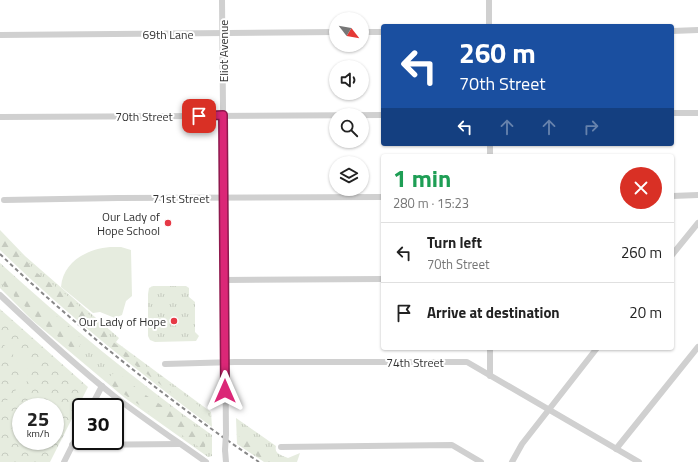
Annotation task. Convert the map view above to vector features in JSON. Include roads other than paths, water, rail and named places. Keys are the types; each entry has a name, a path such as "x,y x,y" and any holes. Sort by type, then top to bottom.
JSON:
{"street":[{"name":"Eliot Avenue","path":"222,0 226,462"},
{"path":"489,0 489,24"},
{"path":"674,30 698,30"},
{"name":"69th Lane","path":"0,35 329,32"},
{"path":"369,32 381,32"},
{"path":"674,113 698,113"},
{"name":"70th Street","path":"0,117 381,115"},
{"path":"674,196 698,195"},
{"name":"71st Street","path":"4,200 381,197"},
{"path":"674,253 698,223"},
{"path":"224,280 381,279"},
{"path":"0,295 28,322 102,386 151,424 206,462"},
{"path":"616,449 698,347"},
{"path":"490,350 490,376"},
{"path":"512,462 522,444 595,350"},
{"name":"74th Street","path":"165,364 225,362 467,362 639,462"},
{"path":"96,398 102,386"},
{"path":"124,445 180,444"},
{"path":"64,462 72,445"},
{"path":"281,447 452,445 481,462"}],"railway":[{"path":"0,254 24,277 119,359 198,419 259,462"}],"place":[{"name":"Our Lady of Hope School","path":"168,223"},
{"name":"Our Lady of Hope","path":"174,321"}]}
